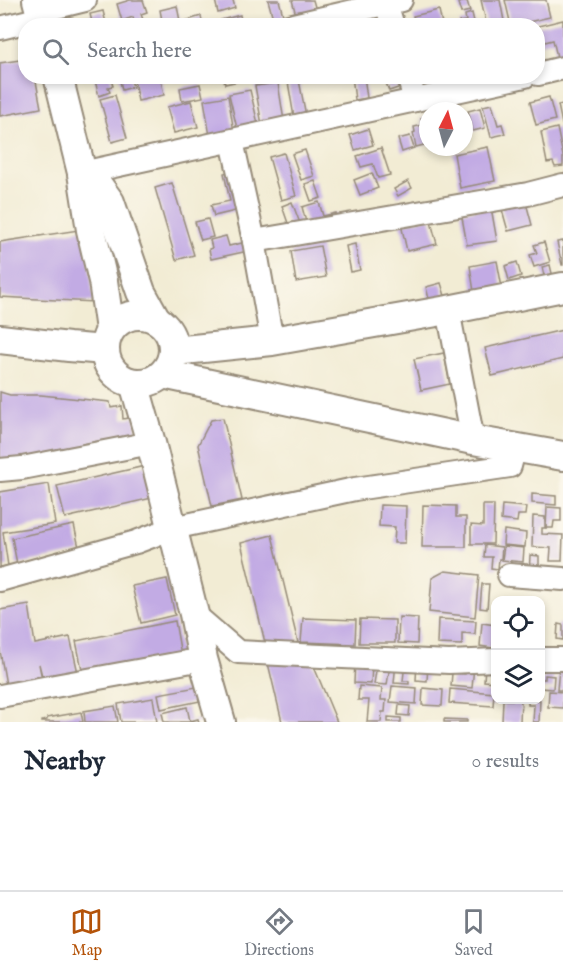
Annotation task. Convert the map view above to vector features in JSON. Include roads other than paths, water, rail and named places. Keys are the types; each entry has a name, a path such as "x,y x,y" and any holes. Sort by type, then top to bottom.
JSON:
{"main road":[{"path":"0,339 69,347 107,340 119,321 130,315 143,315 156,319 166,327 172,338 168,362 149,382 134,383 113,372 107,362 107,340 103,281 90,230 82,173 62,84"},
{"path":"82,173 97,183 110,202 141,291 156,319"},
{"path":"168,362 563,287"},
{"path":"168,362 473,440 563,456"},
{"path":"134,383 221,722"}],"street":[{"path":"41,14 85,0"},
{"path":"322,18 391,1 392,18"},
{"path":"0,28 18,22"},
{"path":"545,72 563,68"},
{"path":"410,84 415,100"},
{"path":"82,173 488,84"},
{"path":"232,141 254,241 272,341"},
{"path":"254,241 528,194 563,185"},
{"path":"448,310 473,440"},
{"path":"0,470 151,444"},
{"path":"0,580 136,542 172,528 355,489 510,466 515,447"},
{"path":"509,575 563,579"},
{"path":"194,614 238,652 449,662 491,660"},
{"path":"0,696 203,659"},
{"path":"545,659 563,659"}]}
